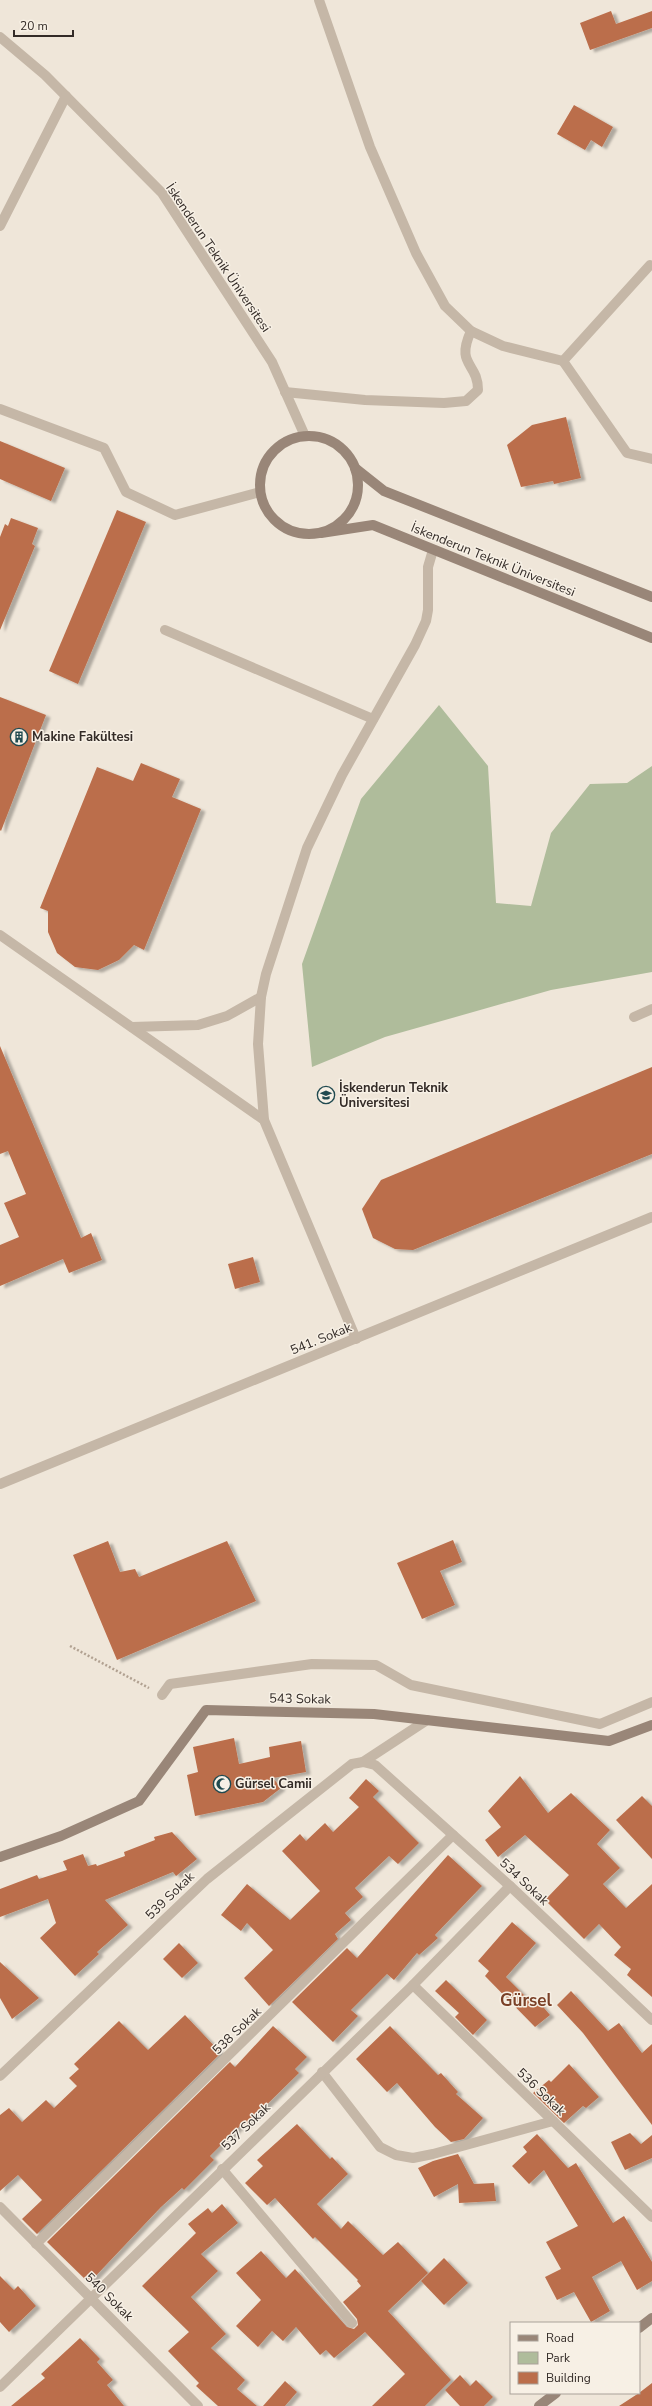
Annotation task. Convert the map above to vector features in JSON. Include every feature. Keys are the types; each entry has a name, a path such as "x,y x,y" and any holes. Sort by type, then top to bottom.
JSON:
{"street":[{"path":"319,0 370,147 416,253 445,306 471,331 503,346 563,361 626,453 652,459"},
{"name":"İskenderun Teknik Üniversitesi","path":"0,36 45,75 162,193 272,362 305,436"},
{"path":"0,226 66,96"},
{"path":"563,361 651,265"},
{"path":"285,392 365,400 444,403 466,401 478,390 477,380 465,354 464,345 471,331"},
{"path":"0,409 104,448 126,492 175,515 260,492"},
{"path":"305,436 321,437 336,443 347,454 355,468 358,484 353,505 348,515 336,526 321,533 304,534 288,530 279,524 265,507 260,492 260,476 266,461 276,448 289,439 305,436"},
{"name":"İskenderun Teknik Üniversitesi","path":"355,468 384,491 652,597"},
{"name":"İskenderun Teknik Üniversitesi","path":"321,533 373,525 652,638"},
{"path":"356,1339 264,1120 258,1044 262,997 266,974 307,848 342,775 415,645 426,621 428,610 428,567 433,550"},
{"path":"165,630 373,719"},
{"path":"0,935 264,1120"},
{"path":"132,1027 198,1024 227,1016 262,997"},
{"path":"634,1017 652,1009"},
{"name":"541. Sokak","path":"0,1484 652,1217"},
{"path":"162,1695 170,1684 312,1664 376,1665 411,1685 600,1724 652,1702"},
{"name":"543 Sokak","path":"0,1857 61,1836 139,1801 206,1710 374,1714 609,1741 652,1725"},
{"name":"539 Sokak","path":"0,2076 207,1879 352,1764 364,1762 427,1720"},
{"name":"534 Sokak","path":"364,1762 375,1765 510,1886 652,2020"},
{"name":"538 Sokak","path":"36,2244 453,1835"},
{"name":"537 Sokak","path":"0,2387 222,2169 413,1985 510,1886"},
{"name":"536 Sokak","path":"413,1985 652,2217"},
{"path":"322,2072 380,2148 396,2155 413,2158 433,2154 553,2121"},
{"path":"222,2169 352,2323"},
{"name":"540 Sokak","path":"0,2207 36,2244 92,2297 198,2406"},
{"path":"640,2327 652,2318"},
{"path":"539,2406 555,2394"}],"path":[{"path":"70,1646 162,1695"}],"green space":[{"path":"439,705 488,766 496,903 531,906 551,833 590,784 627,783 652,766 652,972 551,990 385,1037 312,1067 302,964 361,799"}],"building":[{"path":"611,11 616,24 652,11 652,28 590,50 580,23"},
{"path":"574,105 613,127 602,147 591,140 585,150 557,134"},
{"path":"566,417 581,478 554,484 553,481 521,487 507,445 532,425"},
{"path":"0,441 65,468 51,501 0,479"},
{"path":"117,510 146,522 78,684 49,671"},
{"path":"11,518 38,528 32,544 35,546 0,630 0,537 5,524 8,526"},
{"name":"Makine Fakültesi","path":"0,697 46,715 1,831 0,830"},
{"path":"141,763 180,779 172,797 201,809 144,950 134,945 119,960 98,970 75,967 57,953 48,932 48,911 40,908 97,767 133,781"},
{"path":"0,1046 81,1238 91,1233 102,1260 69,1273 63,1259 0,1286 0,1245 19,1237 4,1203 26,1194 8,1151 0,1154"},
{"path":"652,1067 652,1154 413,1250 395,1249 373,1238 362,1209 381,1180"},
{"path":"253,1257 260,1282 235,1289 228,1264"},
{"path":"453,1540 462,1562 440,1571 455,1605 422,1619 397,1563"},
{"path":"108,1541 120,1572 135,1569 139,1577 227,1541 256,1601 117,1660 73,1555"},
{"name":"Gürsel Camii","path":"234,1738 239,1764 270,1757 269,1747 301,1741 306,1772 273,1778 281,1788 263,1802 195,1816 187,1775 198,1772 193,1747"},
{"path":"520,1776 548,1813 571,1793 610,1830 597,1844 620,1868 603,1884 626,1908 652,1884 652,1997 627,1975 631,1969 614,1955 621,1947 599,1924 584,1939 545,1900 569,1875 525,1835 498,1857 485,1840 501,1827 488,1811"},
{"path":"366,1779 379,1791 373,1797 419,1843 398,1864 389,1856 355,1888 363,1897 345,1913 351,1920 335,1934 338,1939 269,2006 244,1978 273,1950 247,1923 241,1931 221,1915 247,1884 290,1920 320,1891 282,1851 300,1834 306,1841 325,1823 333,1832 359,1807 349,1798"},
{"path":"642,1796 652,1806 652,1859 616,1820"},
{"path":"172,1832 197,1859 176,1876 173,1872 105,1900 128,1925 97,1952 99,1954 75,1976 40,1938 56,1923 48,1899 0,1917 0,1889 37,1875 39,1879 67,1870 63,1861 83,1854 88,1866 96,1864 97,1866 125,1856 124,1852 155,1840 154,1837"},
{"path":"448,1855 482,1886 435,1935 438,1938 419,1955 417,1953 394,1980 387,1974 351,2010 358,2016 333,2042 292,2002 347,1948 357,1958"},
{"path":"512,1922 536,1943 506,1977 535,2006 539,2002 550,2015 535,2027 485,1976 489,1971 478,1961"},
{"path":"179,1943 198,1963 182,1978 163,1959"},
{"path":"0,1962 39,1998 12,2019 0,1998"},
{"path":"446,1980 487,2020 473,2035 455,2017 459,2013 435,1991"},
{"path":"571,1991 608,2031 619,2023 642,2053 652,2044 652,2125 583,2033 557,2005"},
{"path":"185,2015 221,2053 37,2234 22,2219 42,2200 18,2175 0,2191 0,2115 9,2108 22,2122 46,2100 54,2108 77,2086 69,2078 79,2069 74,2064 119,2021 148,2050"},
{"path":"273,2026 307,2057 295,2069 299,2073 244,2127 242,2124 210,2156 214,2160 184,2190 182,2188 161,2207 89,2283 47,2242 230,2062 235,2067"},
{"path":"390,2026 438,2075 441,2073 458,2092 456,2094 483,2118 464,2139 451,2142 435,2127 397,2083 387,2092 356,2059"},
{"path":"569,2064 599,2097 586,2108 583,2106 564,2123 533,2093 549,2080 551,2082"},
{"path":"297,2124 330,2159 332,2157 348,2174 317,2204 341,2229 348,2221 383,2255 398,2242 428,2273 388,2311 451,2380 425,2406 372,2406 405,2374 365,2332 334,2358 326,2350 320,2355 296,2327 283,2341 272,2331 258,2347 236,2326 261,2300 236,2273 261,2251 286,2278 295,2269 347,2327 354,2329 358,2325 357,2319 343,2302 361,2286 357,2281 358,2280 315,2237 313,2239 275,2198 267,2205 245,2183 263,2166 257,2160"},
{"path":"630,2133 641,2144 652,2135 652,2158 625,2170 611,2142"},
{"path":"537,2134 568,2168 576,2163 613,2223 624,2216 652,2262 652,2281 637,2290 621,2261 592,2277 610,2311 591,2322 574,2292 557,2300 545,2277 561,2269 546,2242 578,2226 544,2170 529,2184 512,2166 527,2152 523,2147"},
{"path":"458,2154 474,2184 494,2183 496,2201 459,2203 458,2184 434,2197 418,2168 433,2161"},
{"path":"222,2204 238,2223 201,2254 218,2271 191,2297 226,2334 211,2348 245,2380 237,2389 257,2406 218,2406 196,2386 199,2383 168,2351 189,2332 142,2286 196,2233 188,2224 208,2208 212,2213"},
{"path":"444,2258 468,2283 444,2305 421,2281"},
{"path":"0,2276 14,2290 18,2286 36,2306 9,2332 0,2322"},
{"path":"80,2338 100,2359 97,2362 113,2380 107,2385 124,2406 11,2406 45,2378 41,2374"},
{"path":"460,2375 470,2386 476,2380 493,2397 484,2406 460,2406 445,2390"},
{"path":"285,2381 297,2392 285,2406 263,2406"},
{"path":"652,2383 652,2406 619,2406 637,2394 640,2394 640,2392"}],"place":[{"name":"Makine Fakültesi","path":"19,737"},
{"name":"İskenderun Teknik Üniversitesi","path":"326,1095"},
{"name":"Gürsel Camii","path":"222,1784"}],"district":[{"name":"Gürsel","path":"526,2000"}]}
